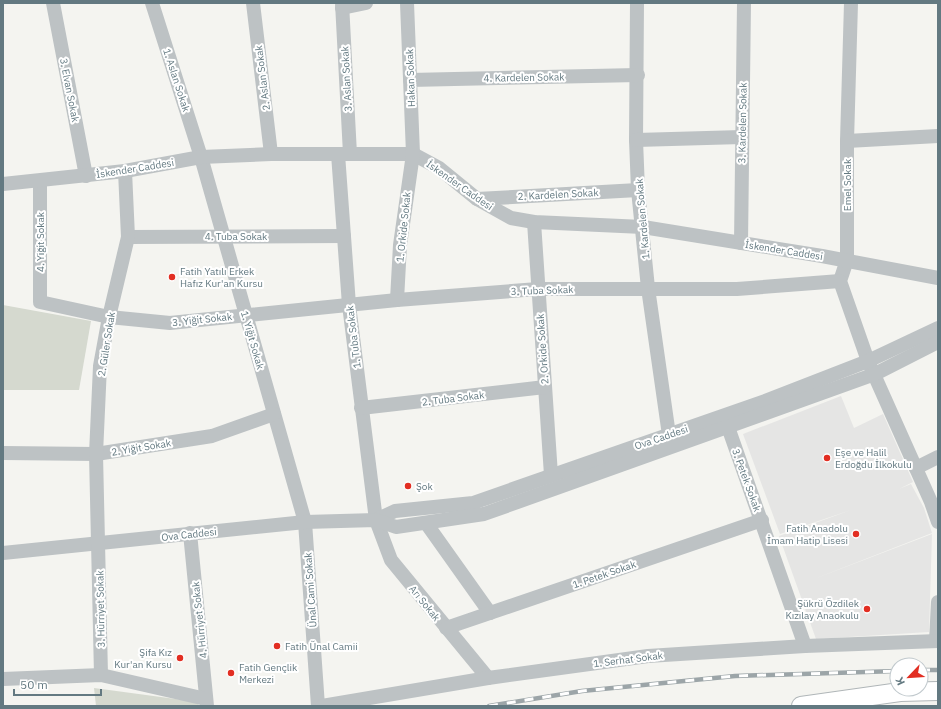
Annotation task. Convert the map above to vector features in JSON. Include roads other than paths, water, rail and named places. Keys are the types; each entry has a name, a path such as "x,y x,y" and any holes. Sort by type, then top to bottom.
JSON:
{"main road":[{"path":"801,706 900,692 938,691"}],"street":[{"name":"3. Elvan Sokak","path":"54,3 86,176"},
{"name":"1. Aslan Sokak","path":"152,3 202,157"},
{"name":"2. Aslan Sokak","path":"253,3 271,154"},
{"path":"342,6 366,3"},
{"name":"Hakan Sokak","path":"407,3 412,154"},
{"name":"1. Kardelen Sokak","path":"637,3 638,75 636,140 638,190 643,227 648,288 670,441"},
{"name":"3. Kardelen Sokak","path":"741,243 744,3"},
{"name":"Emel Sokak","path":"840,281 847,260 847,141 851,3"},
{"name":"3. Aslan Sokak","path":"342,6 344,154"},
{"name":"4. Kardelen Sokak","path":"410,80 638,75"},
{"path":"847,141 938,136"},
{"path":"636,140 742,137"},
{"name":"İskender Caddesi","path":"3,184 125,171 202,157 271,154 412,154 439,168 477,198 511,218 534,222 643,227 847,260 938,278"},
{"name":"1. Tuba Sokak","path":"344,154 344,236 349,304 376,520"},
{"name":"1. Orkide Sokak","path":"397,300 400,245 412,154"},
{"name":"1. Yiğit Sokak","path":"202,157 305,522"},
{"name":"2. Güler Sokak","path":"99,543 96,454 100,366 109,317 128,237 125,171"},
{"name":"4. Yiğit Sokak","path":"40,181 40,302"},
{"name":"2. Kardelen Sokak","path":"477,198 638,190"},
{"name":"2. Orkide Sokak","path":"534,222 550,475"},
{"name":"4. Tuba Sokak","path":"128,237 344,236"},
{"path":"840,281 868,361 916,468 938,522"},
{"name":"3. Tuba Sokak","path":"246,315 349,304 538,288 737,289 840,281"},
{"name":"3. Yiğit Sokak","path":"40,302 109,317 170,323 246,315"},
{"name":"Ova Caddesi","path":"3,553 305,522 376,520 396,527 484,514 868,361 938,328"},
{"name":"Ova Caddesi","path":"376,520 395,511 473,503 550,475 670,441 728,427 875,374 938,342"},
{"name":"2. Tuba Sokak","path":"361,408 545,387"},
{"name":"2. Yiğit Sokak","path":"3,453 96,454 212,436 274,414"},
{"name":"3. Petek Sokak","path":"728,427 762,520 805,646"},
{"path":"916,468 938,457"},
{"name":"Arı Sokak","path":"376,520 390,560 488,678"},
{"name":"1. Petek Sokak","path":"446,628 762,520"},
{"name":"Ünal Cami Sokak","path":"305,522 318,706"},
{"path":"426,523 490,613"},
{"name":"4. Hürriyet Sokak","path":"190,533 207,702"},
{"name":"3. Hürriyet Sokak","path":"99,543 101,676"},
{"path":"937,641 938,602"},
{"name":"1. Serhat Sokak","path":"322,706 488,678 648,656 805,646 937,641"},
{"path":"3,679 101,676 207,702"}],"railway":[{"path":"929,670 938,670"},
{"path":"489,706 582,691 735,676 889,671"}],"place":[{"name":"Fatih Yatılı Erkek Hafız Kur'an Kursu","path":"172,277"},
{"name":"Eşe ve Halil Erdoğdu İlkokulu","path":"827,458"},
{"name":"Şok","path":"408,486"},
{"name":"Fatih Anadolu İmam Hatip Lisesi","path":"856,534"},
{"name":"Şükrü Özdilek Kızılay Anaokulu","path":"867,609"},
{"name":"Fatih Ünal Camii","path":"277,646"},
{"name":"Şifa Kız Kur'an Kursu","path":"180,658"},
{"name":"Fatih Gençlik Merkezi","path":"231,673"}]}
